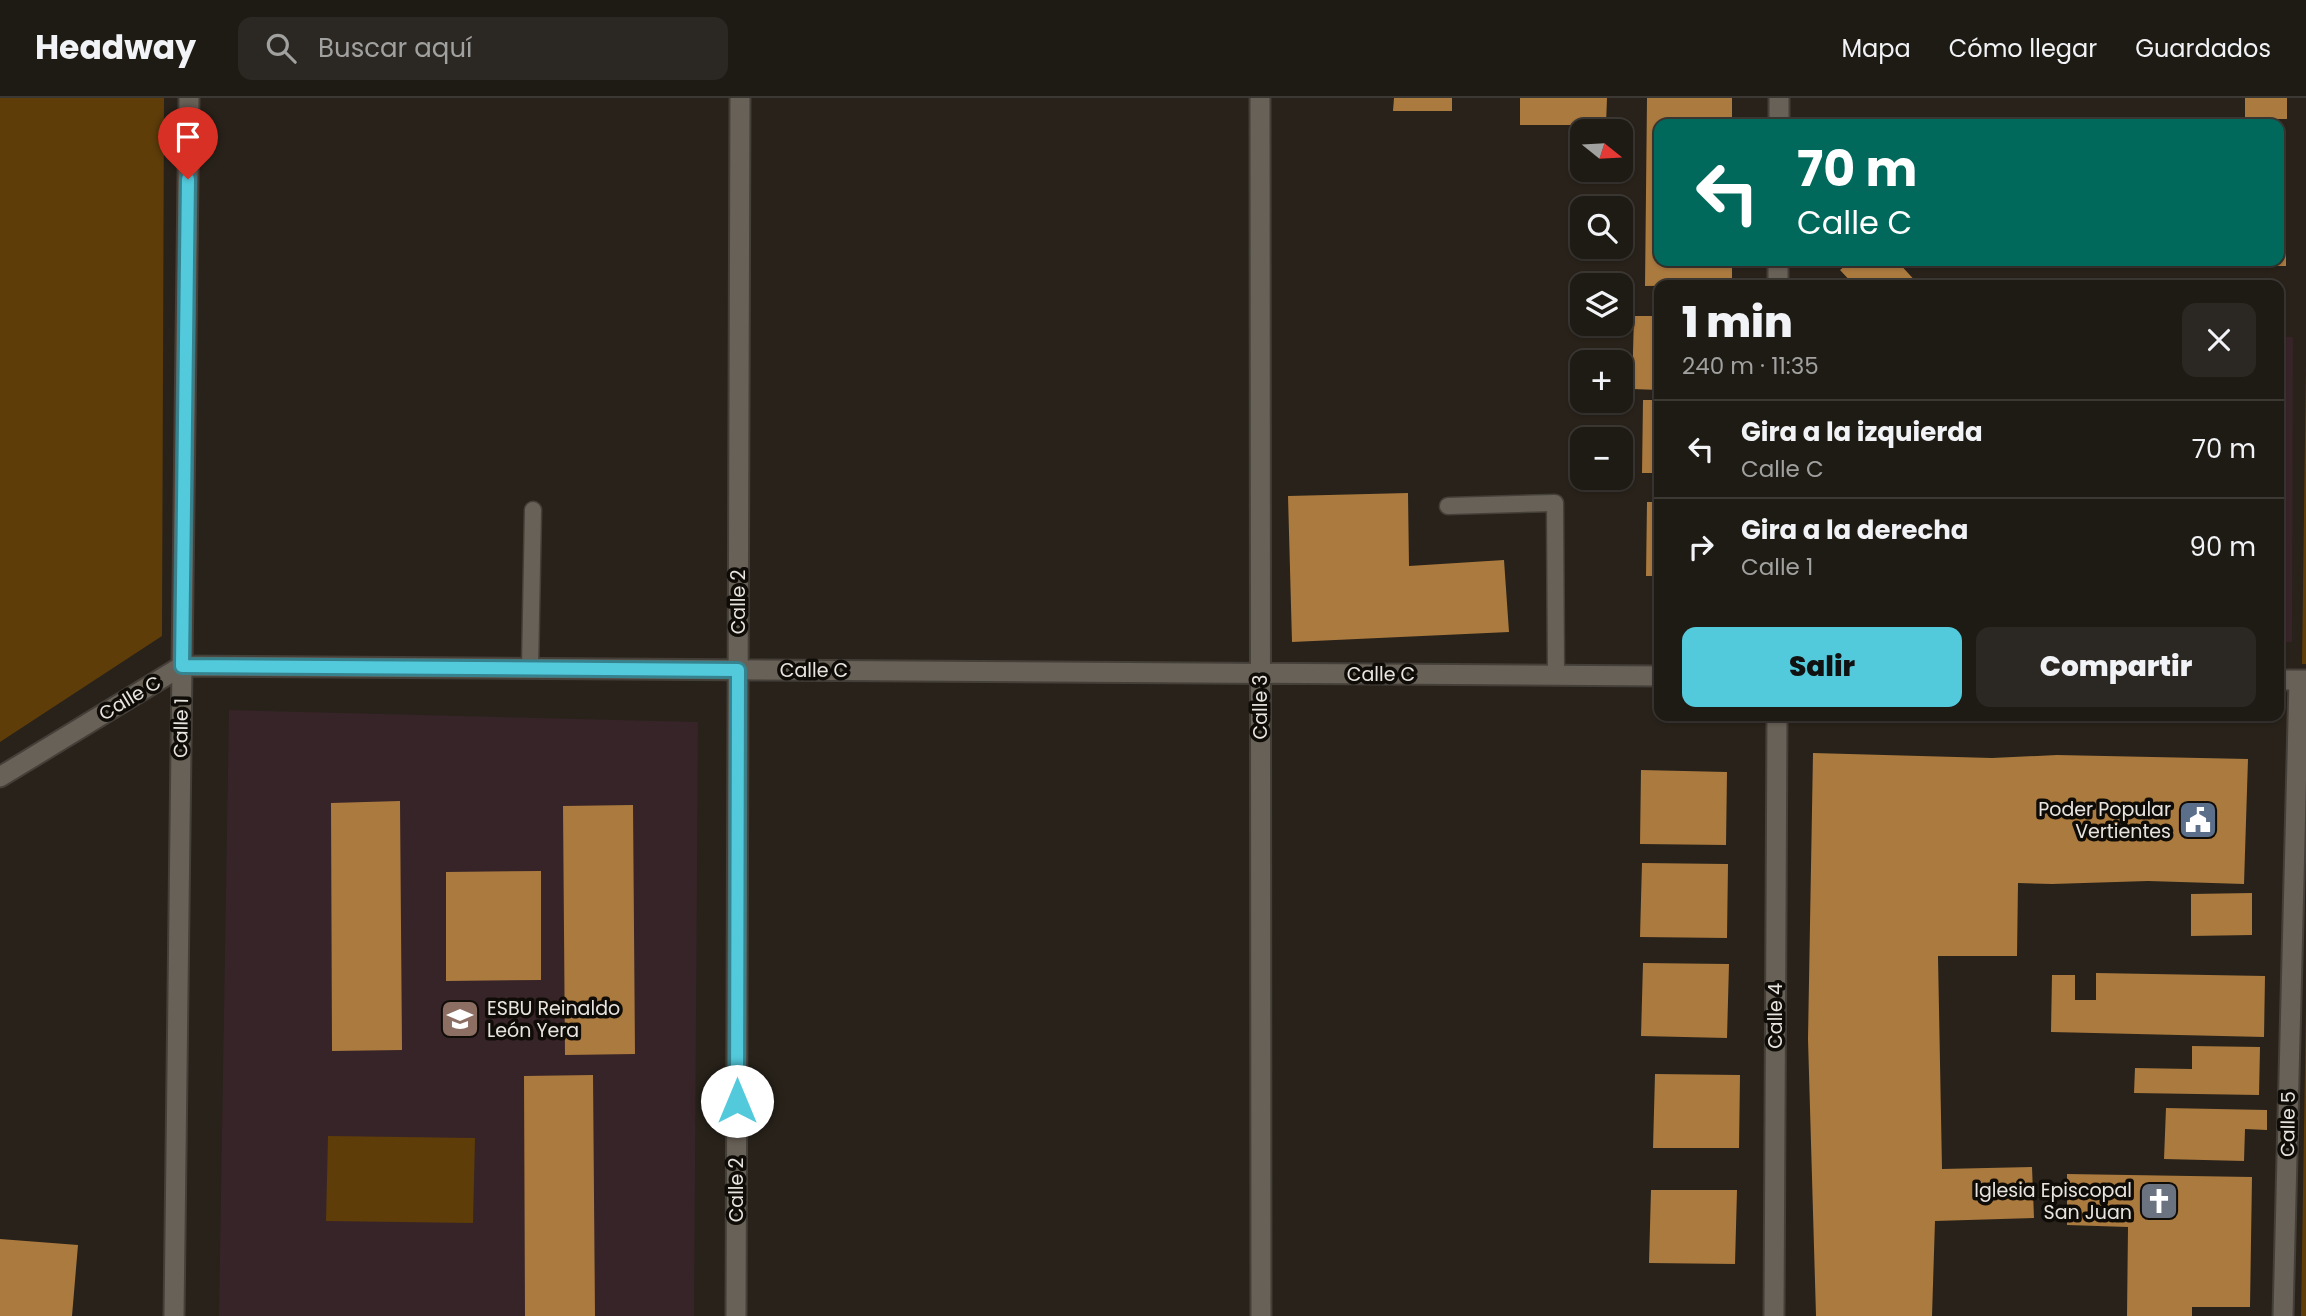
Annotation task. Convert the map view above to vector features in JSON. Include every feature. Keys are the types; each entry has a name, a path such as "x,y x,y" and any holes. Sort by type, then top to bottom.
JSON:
{"street":[{"name":"Calle 1","path":"174,1316 189,98"},
{"name":"Calle 2","path":"736,1316 740,98"},
{"name":"Calle 3","path":"1260,98 1261,1316"},
{"path":"1779,98 1779,119"},
{"name":"Calle C","path":"0,777 182,666 1654,676"},
{"path":"2284,680 2302,680"},
{"name":"Calle 5","path":"2283,1316 2302,680"},
{"name":"Calle 4","path":"1774,1316 1777,721"}],"lane":[{"path":"1448,506 1555,503 1556,675"},
{"path":"530,668 533,510"}],"shaded area":[{"path":"0,98 164,98 162,636 0,742"},
{"path":"2284,337 2293,337 2292,642 2284,642"},
{"path":"2306,363 2306,664 2302,664"},
{"name":"ESBU Reinaldo León Yera","path":"229,710 698,722 694,1316 219,1316"},
{"path":"2306,1006 2306,1316 2301,1316"},
{"path":"328,1136 475,1138 473,1223 326,1221"}],"building":[{"path":"1394,98 1452,98 1452,111 1393,111"},
{"path":"1520,98 1607,98 1606,119 1570,119 1570,125 1520,125"},
{"path":"1647,98 1732,98 1732,119 1654,119 1654,266 1732,266 1732,280 1654,280 1654,286 1645,286"},
{"path":"2245,98 2287,98 2287,119 2245,119"},
{"path":"2284,170 2286,170 2284,266"},
{"path":"1845,266 1902,266 1914,280 1849,280 1840,270"},
{"path":"1634,316 1654,316 1654,390 1633,389"},
{"path":"1643,400 1654,400 1654,473 1642,473"},
{"path":"1408,493 1409,566 1504,560 1509,632 1292,642 1288,496"},
{"path":"1647,502 1654,502 1654,576 1646,576"},
{"path":"1813,753 1992,758 2057,755 2248,759 2244,884 2148,881 2018,883 2017,956 1938,956 1942,1169 2032,1167 2034,1218 1935,1221 1932,1316 1816,1316 1808,1039"},
{"path":"1641,770 1727,772 1726,845 1640,844"},
{"path":"400,801 402,1050 332,1051 331,803"},
{"path":"633,805 635,1054 565,1055 563,806"},
{"path":"1642,863 1728,864 1727,938 1640,937"},
{"path":"541,871 541,980 446,981 446,872"},
{"path":"2252,893 2252,935 2191,936 2191,894"},
{"path":"1643,963 1729,964 1727,1038 1641,1036"},
{"path":"2096,973 2265,976 2264,1037 2051,1032 2052,975 2075,975 2075,1000 2096,1000"},
{"path":"2192,1046 2260,1047 2259,1095 2134,1093 2135,1068 2192,1069"},
{"path":"1655,1074 1740,1075 1739,1148 1653,1148"},
{"path":"593,1075 595,1316 525,1316 524,1076"},
{"path":"2166,1108 2267,1110 2267,1130 2245,1129 2244,1161 2164,1159"},
{"path":"2067,1174 2252,1177 2250,1307 2192,1307 2192,1316 2127,1316 2128,1227 2067,1225"},
{"path":"1651,1190 1737,1190 1735,1264 1649,1263"},
{"path":"0,1239 78,1245 72,1316 0,1316"}],"place":[{"name":"Poder Popular Vertientes","path":"2198,820"},
{"name":"ESBU Reinaldo León Yera","path":"460,1019"},
{"name":"Iglesia Episcopal San Juan","path":"2159,1201"}],"route":[{"path":"188,179 182,666 738,670 737,1101"}]}
